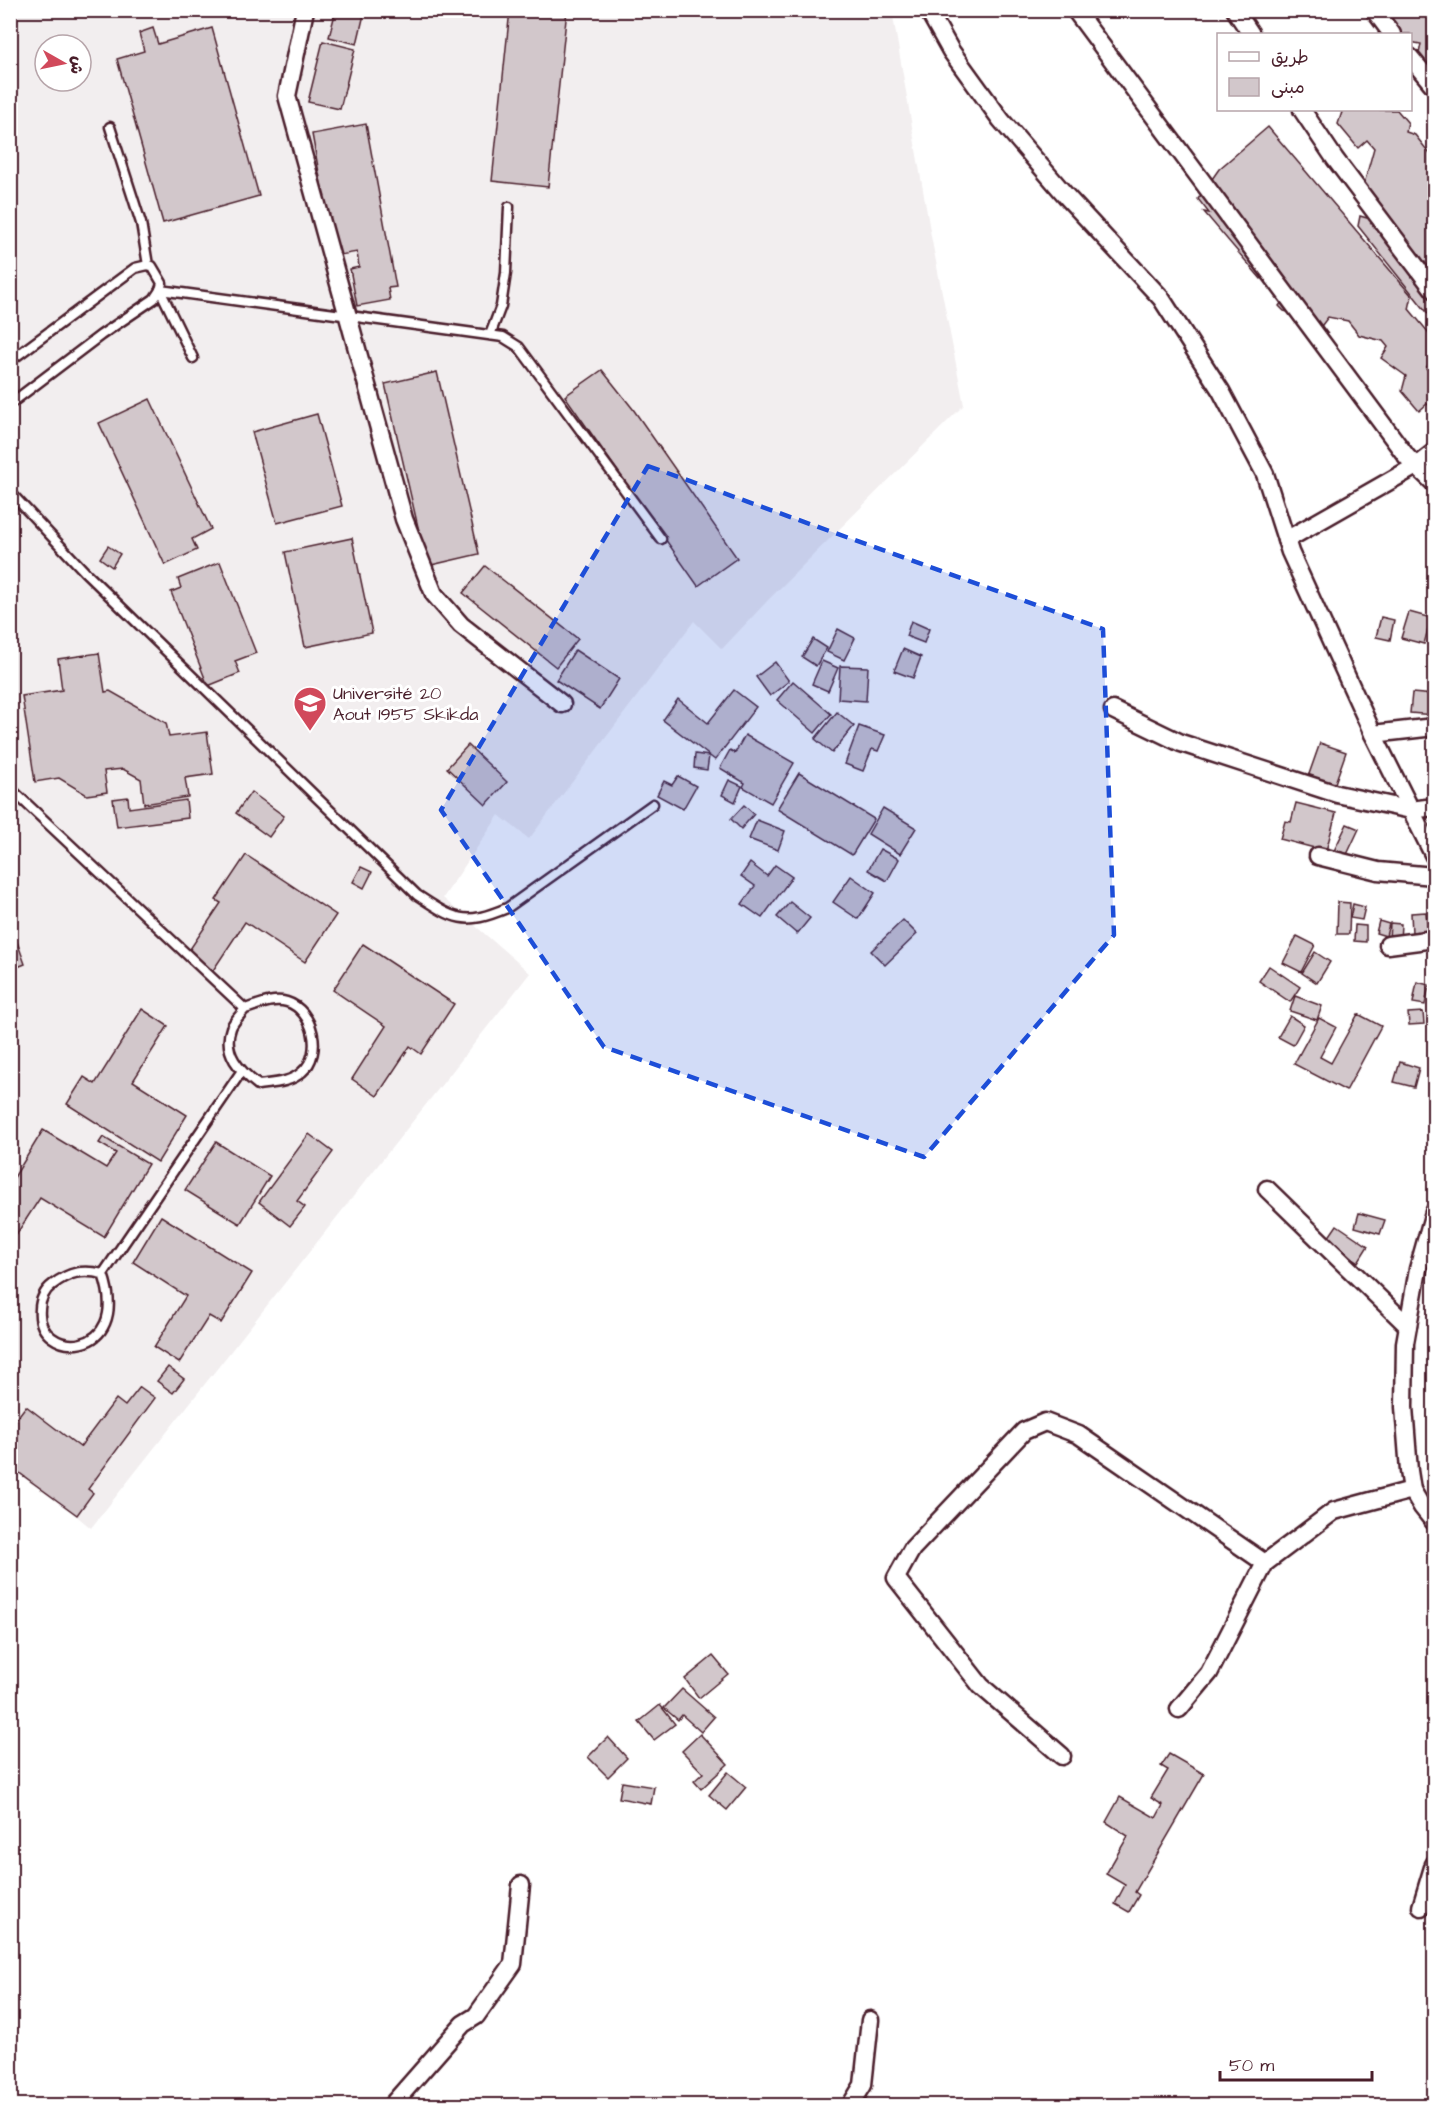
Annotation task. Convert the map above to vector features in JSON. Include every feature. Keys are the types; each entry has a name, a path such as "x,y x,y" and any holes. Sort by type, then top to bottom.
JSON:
{"street":[{"path":"305,10 287,96 404,519 434,594 461,625 562,704"},
{"path":"928,10 951,51 1001,120 1068,198 1161,298 1221,391 1265,474 1286,540 1373,734 1434,856"},
{"path":"1075,10 1400,448 1434,483"},
{"path":"1235,10 1250,33"},
{"path":"1374,10 1391,33"},
{"path":"1412,59 1434,86"},
{"path":"1303,111 1335,159 1434,290"},
{"path":"1286,540 1416,466 1434,452"},
{"path":"1113,710 1192,747 1337,794 1411,810 1434,807"},
{"path":"1373,734 1434,727"},
{"path":"1318,856 1378,871 1434,876"},
{"path":"1388,945 1434,939"},
{"path":"1267,1189 1408,1326"},
{"path":"1434,1212 1418,1269 1405,1343 1404,1407 1408,1471 1412,1490 1434,1522"},
{"path":"1062,1756 981,1686 896,1578 912,1549 1024,1431 1045,1422 1079,1435 1264,1563"},
{"path":"1179,1709 1209,1673 1264,1563 1334,1511 1412,1490"},
{"path":"1421,1907 1434,1864"},
{"path":"391,2106 463,2024 476,2016 513,1964 521,1885"},
{"path":"850,2106 863,2085 870,2020"}],"lane":[{"path":"110,127 141,223 148,265"},
{"path":"490,335 501,306 506,273 509,207"},
{"path":"10,361 135,267 152,266 162,283 154,299 101,335 10,404"},
{"path":"160,290 502,337 519,347 661,539"},
{"path":"160,290 193,358"},
{"path":"10,492 102,588 417,895 441,911 458,918 484,918 507,908 653,804"},
{"path":"10,788 245,1009"},
{"path":"268,1001 286,1002 304,1012 311,1026 314,1046 311,1061 303,1072 279,1083 258,1085 241,1072 228,1050 231,1027 245,1009 268,1001"},
{"path":"103,1274 241,1072"},
{"path":"76,1271 103,1274 109,1290 110,1308 106,1323 93,1340 83,1344 70,1344 56,1340 49,1335 39,1318 40,1303 47,1289 63,1276 76,1271"}],"highlighted area":[{"path":"648,466 1103,629 1114,935 924,1157 604,1047 441,810"}],"shaded area":[{"name":"Université 20 Aout 1955 Skikda","path":"10,11 892,11 931,236 964,405 770,598 722,649 694,621 529,839 499,815 443,898 530,973 91,1528 11,1462"}],"building":[{"path":"336,10 365,10 357,44 329,37"},
{"path":"510,10 567,10 548,187 492,181"},
{"path":"1383,10 1434,10 1434,72 1416,68 1421,44 1412,42 1412,33 1378,33"},
{"path":"153,28 158,44 212,28 259,196 163,223 117,59 144,51 139,33"},
{"path":"323,41 355,49 340,109 308,102"},
{"path":"1340,111 1398,111 1408,123 1406,132 1415,135 1434,159 1434,321 1358,226 1360,216 1374,220 1359,202 1374,148 1367,140 1358,148 1338,124"},
{"path":"366,124 396,287 388,288 390,300 357,306 350,269 359,267 357,252 334,256 312,134"},
{"path":"1268,127 1412,296 1409,309 1434,339 1434,356 1426,368 1434,378 1434,409 1427,404 1419,411 1402,391 1406,376 1381,358 1388,347 1383,341 1359,335 1348,321 1328,317 1319,329 1309,317 1284,311 1279,306 1288,294 1269,272 1261,279 1204,212 1209,213 1198,199 1219,169"},
{"path":"602,370 633,409 737,558 698,586 565,396"},
{"path":"437,372 479,554 427,566 385,384"},
{"path":"150,399 211,529 192,539 197,550 165,565 99,423"},
{"path":"317,414 342,506 277,523 252,432"},
{"path":"352,538 372,633 305,647 285,552"},
{"path":"108,546 120,554 112,567 100,558"},
{"path":"220,562 256,653 235,661 240,673 208,686 171,592 181,588 178,579"},
{"path":"485,566 578,639 556,667 463,593"},
{"path":"1409,612 1431,618 1424,644 1401,638"},
{"path":"1381,617 1394,620 1390,640 1376,637"},
{"path":"911,621 929,629 924,643 906,636"},
{"path":"838,629 855,638 844,660 827,652"},
{"path":"813,639 827,648 816,666 802,657"},
{"path":"903,649 921,657 913,678 894,671"},
{"path":"575,650 619,679 600,709 556,680"},
{"path":"99,653 105,692 110,691 166,723 169,737 207,732 213,774 185,778 188,797 144,804 141,779 123,769 104,771 107,792 87,795 59,778 35,782 22,696 62,690 58,659"},
{"path":"822,661 838,668 828,691 812,684"},
{"path":"775,662 789,681 770,696 756,677"},
{"path":"840,666 868,667 866,701 838,699"},
{"path":"793,681 831,714 815,733 777,700"},
{"path":"734,690 756,707 715,760 663,720 678,699 708,723"},
{"path":"1412,693 1434,695 1434,715 1410,713"},
{"path":"837,712 854,726 832,753 815,739"},
{"path":"859,726 885,735 878,751 872,749 863,771 845,764"},
{"path":"745,735 794,763 771,803 743,787 745,783 720,768 730,750 735,753"},
{"path":"1320,743 1346,752 1334,786 1308,777"},
{"path":"468,745 507,782 486,805 447,768"},
{"path":"695,754 709,756 707,770 694,768"},
{"path":"799,773 874,819 852,855 777,809"},
{"path":"678,776 696,786 683,809 657,795 664,781 672,785"},
{"path":"729,780 742,786 735,802 722,795"},
{"path":"251,792 284,816 269,837 236,813"},
{"path":"128,797 129,808 186,800 188,818 117,827 113,799"},
{"path":"1296,803 1336,813 1326,851 1280,839 1285,821 1291,822"},
{"path":"744,805 754,814 741,829 731,819"},
{"path":"883,808 916,828 900,854 868,834"},
{"path":"757,820 785,831 778,850 749,839"},
{"path":"1347,824 1359,829 1343,863 1331,857"},
{"path":"880,849 899,859 887,881 868,870"},
{"path":"246,855 336,915 305,962 245,922 212,972 186,955 221,903 216,900"},
{"path":"750,863 767,876 775,865 792,877 762,918 742,904 755,886 741,876"},
{"path":"361,867 372,872 364,888 353,882"},
{"path":"851,876 875,893 858,919 833,902"},
{"path":"790,902 810,918 797,934 777,917"},
{"path":"1338,902 1350,903 1349,934 1337,934"},
{"path":"1353,904 1365,907 1362,920 1350,918"},
{"path":"1426,912 1428,932 1412,933 1411,913"},
{"path":"903,920 917,934 885,965 871,951"},
{"path":"1379,921 1389,924 1386,936 1376,933"},
{"path":"1390,923 1401,924 1400,941 1389,940"},
{"path":"1355,925 1366,926 1366,942 1354,941"},
{"path":"15,936 25,964 10,970 10,938"},
{"path":"1297,936 1315,945 1301,972 1283,963"},
{"path":"363,944 454,1004 421,1054 410,1046 377,1096 352,1079 386,1026 333,990"},
{"path":"1315,952 1330,962 1317,983 1302,973"},
{"path":"1269,966 1300,987 1290,1002 1259,981"},
{"path":"1417,982 1429,985 1425,1005 1413,1003"},
{"path":"1295,996 1322,1006 1317,1020 1290,1011"},
{"path":"142,1009 168,1026 133,1081 187,1115 158,1162 67,1104 84,1077 95,1084"},
{"path":"1423,1012 1424,1024 1409,1025 1408,1013"},
{"path":"1358,1014 1381,1026 1346,1091 1294,1064 1319,1018 1336,1027 1320,1057 1331,1063"},
{"path":"1290,1016 1304,1025 1293,1045 1278,1037"},
{"path":"1400,1062 1419,1068 1414,1087 1394,1082"},
{"path":"43,1130 106,1168 116,1153 99,1143 103,1137 148,1164 104,1237 40,1198 10,1244 10,1184"},
{"path":"309,1134 333,1152 297,1201 305,1207 290,1226 259,1202"},
{"path":"216,1142 270,1176 240,1224 185,1190"},
{"path":"1359,1213 1385,1220 1380,1234 1355,1227"},
{"path":"161,1216 252,1273 221,1323 209,1316 179,1363 154,1347 186,1296 133,1262"},
{"path":"1337,1225 1368,1246 1358,1262 1326,1241"},
{"path":"168,1367 184,1379 173,1393 157,1381"},
{"path":"140,1387 155,1398 88,1489 93,1493 77,1515 10,1466 10,1427 26,1406 80,1447 116,1399 125,1406"},
{"path":"713,1656 728,1674 699,1698 685,1679"},
{"path":"682,1689 714,1717 701,1732 682,1715 678,1720 664,1708"},
{"path":"660,1705 675,1724 654,1740 639,1722"},
{"path":"700,1734 728,1764 701,1789 694,1781 703,1773 682,1751"},
{"path":"608,1737 627,1758 608,1777 588,1757"},
{"path":"1169,1754 1204,1774 1135,1892 1139,1895 1129,1912 1115,1904 1125,1885 1106,1874 1128,1836 1106,1822 1120,1797 1156,1818 1163,1805 1151,1798 1168,1770 1161,1766"},
{"path":"728,1772 746,1787 727,1810 709,1795"},
{"path":"622,1782 654,1787 651,1804 619,1798"}],"place":[{"name":"Université 20 Aout 1955 Skikda","path":"310,732"}]}
